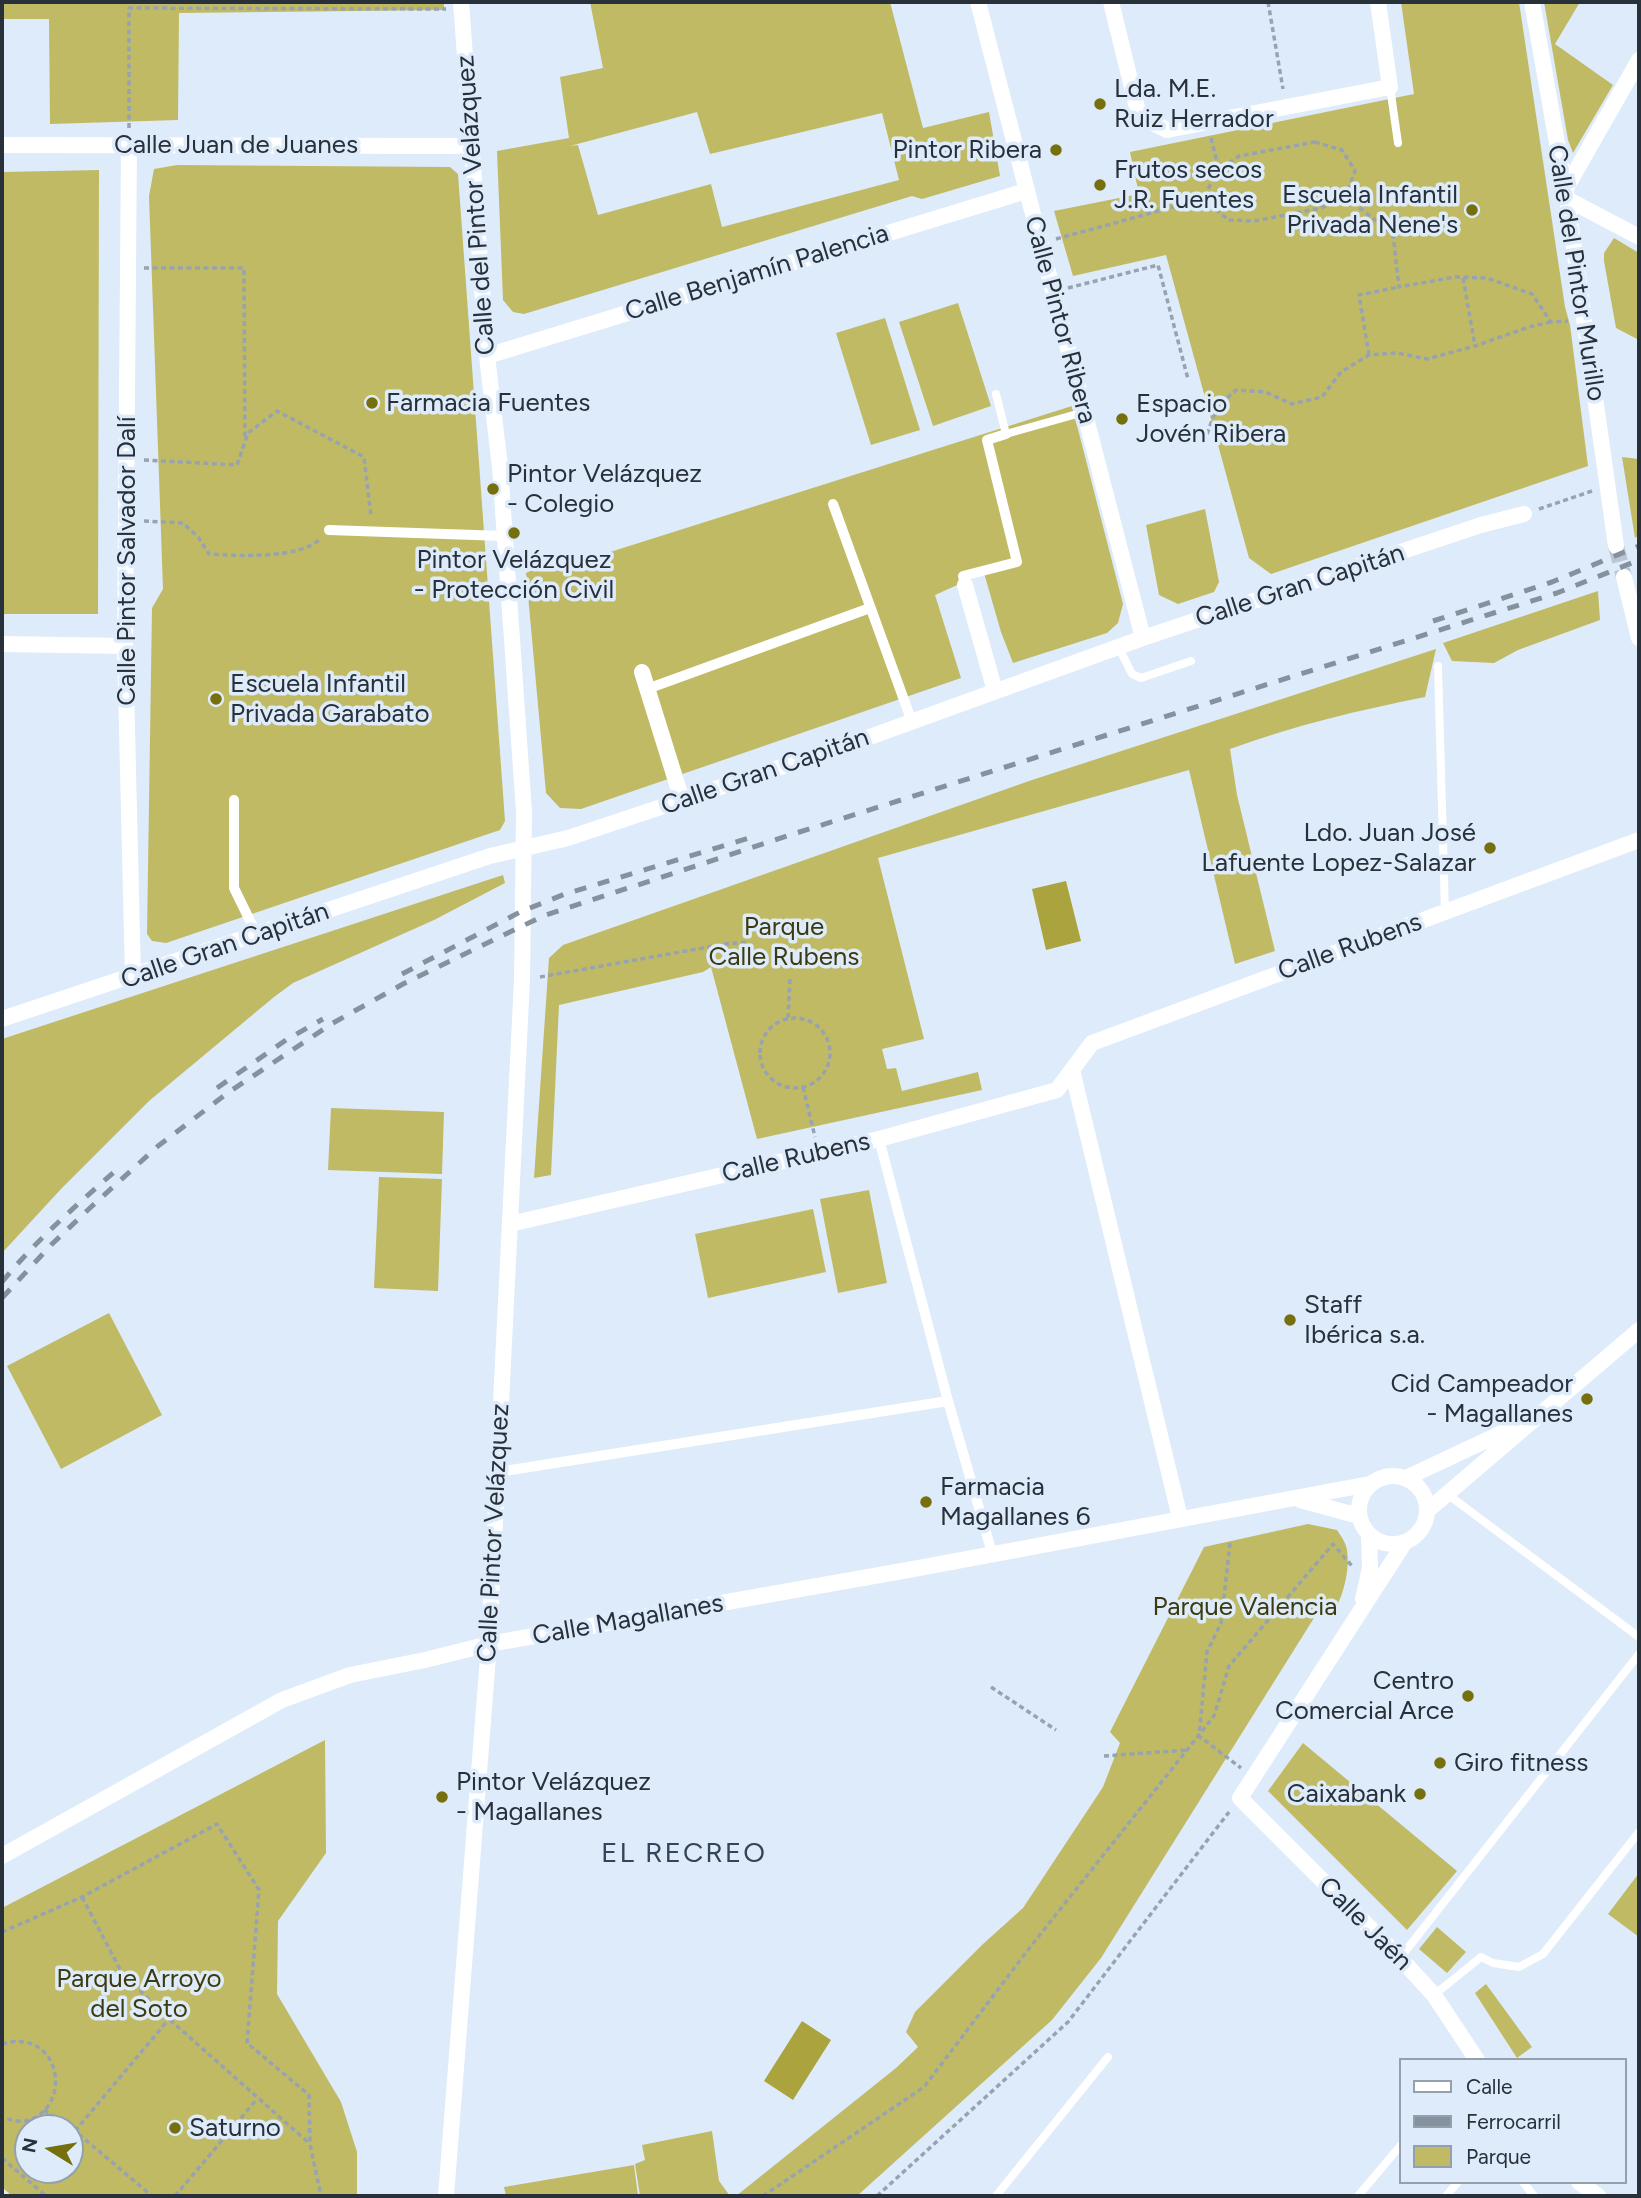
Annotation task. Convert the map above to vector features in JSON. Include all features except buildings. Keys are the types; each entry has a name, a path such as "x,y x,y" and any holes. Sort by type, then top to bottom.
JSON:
{"street":[{"name":"Calle Pintor Ribera","path":"978,2 1143,638"},
{"path":"1111,2 1139,117 1167,130 1391,87 1378,2"},
{"name":"Calle del Pintor Murillo","path":"1532,2 1566,194 1616,546"},
{"name":"Calle del Pintor Velázquez","path":"462,5 487,356 505,536 524,811 522,869"},
{"path":"1639,60 1566,194 1639,237"},
{"name":"Calle Juan de Juanes","path":"2,145 471,146"},
{"name":"Calle Pintor Salvador Dalí","path":"129,145 125,646 133,977"},
{"name":"Calle Benjamín Palencia","path":"487,356 1026,191"},
{"path":"995,691 963,576 1017,562 987,440 1006,434"},
{"path":"833,505 912,722"},
{"name":"Calle Gran Capitán","path":"2,1020 490,856 568,838 912,722 1118,646 1481,525 1524,514"},
{"path":"329,530 505,536"},
{"path":"1624,577 1639,638"},
{"path":"647,689 870,608"},
{"path":"2,644 125,646"},
{"path":"642,672 682,800"},
{"path":"234,800 234,888 257,935"},
{"name":"Calle Rubens","path":"510,1224 879,1139 1057,1090 1092,1043 1639,840"},
{"name":"Calle Pintor Velázquez","path":"446,2196 489,1644 522,980 522,869"},
{"path":"1072,1070 1180,1518"},
{"path":"879,1139 948,1401 992,1553"},
{"path":"1427,1511 1639,1330"},
{"path":"498,1472 948,1401"},
{"path":"1406,1478 1541,1415"},
{"path":"1393,1475 1406,1478 1417,1486 1425,1497 1427,1511 1424,1524 1417,1535 1405,1542 1386,1544 1369,1536 1362,1527 1359,1516 1360,1498 1370,1484 1381,1478 1393,1475"},
{"name":"Calle Magallanes","path":"2,1856 282,1700 350,1675 489,1644 1370,1484"},
{"name":"Calle Magallanes","path":"1294,1499 1359,1516"},
{"path":"1360,1611 1370,1568 1369,1536"},
{"path":"1240,1798 1405,1542"},
{"name":"Calle Jaén","path":"1240,1798 1434,1995 1476,2058"},
{"path":"1582,2184 1598,2196"}],"lane":[{"path":"1391,87 1398,143"},
{"path":"996,394 1006,434 1084,412"},
{"path":"1118,646 1132,674 1141,678 1191,661"},
{"path":"1438,666 1445,912"},
{"path":"1447,1494 1639,1637"},
{"path":"1400,1958 1639,1654"},
{"path":"1434,1995 1481,1957 1493,1963 1519,1967 1544,1954 1639,1832"},
{"path":"996,2196 1108,2057"},
{"path":"1358,2196 1400,2146"}],"path":[{"path":"167,2 167,8"},
{"path":"287,2 287,8"},
{"path":"1268,2 1286,107"},
{"path":"129,145 129,8 462,5"},
{"path":"1206,122 1220,170"},
{"path":"1040,244 1202,199 1220,170 1239,156 1315,142 1342,150 1355,171 1346,196 1321,208 1254,221 1229,220 1202,199"},
{"path":"1346,196 1393,234 1399,287"},
{"path":"1053,292 1157,265 1188,379"},
{"path":"128,268 244,268 245,443"},
{"path":"1369,355 1359,295 1399,287 1463,278 1487,278 1532,294 1551,322"},
{"path":"1463,278 1475,346"},
{"path":"1203,442 1217,407 1236,390 1265,392 1292,404 1322,397 1341,372 1369,355 1397,353 1427,359 1529,327 1584,319"},
{"path":"126,459 237,465 248,433 277,411 364,457 373,532"},
{"path":"1524,514 1607,485"},
{"path":"126,520 183,523 198,537 209,554 239,556 277,554 315,544 329,530"},
{"path":"522,980 748,942"},
{"path":"788,1018 790,978"},
{"path":"788,1018 811,1021 827,1039 828,1063 814,1082 803,1087 781,1085 765,1071 761,1060 760,1049 769,1029 788,1018"},
{"path":"803,1087 819,1153"},
{"path":"1199,1736 1207,1652 1221,1623 1230,1543"},
{"path":"763,2196 924,2087 1031,1946 1214,1716 1229,1666 1333,1544 1353,1567"},
{"path":"991,1687 1056,1731"},
{"path":"1199,1736 1253,1777"},
{"path":"1104,1756 1188,1750"},
{"path":"877,2196 1068,2022 1240,1798"},
{"path":"2,1932 82,1897 217,1824 258,1890 247,2043 309,2095 310,2144 321,2196"},
{"path":"82,1897 122,1973 169,2019 310,2144"},
{"path":"84,2120 169,2019"},
{"path":"2,2044 17,2040 40,2047 54,2066 56,2090 44,2110 24,2120 2,2118"},
{"path":"175,2196 257,2099"},
{"path":"44,2110 50,2114"},
{"path":"84,2139 152,2196"},
{"path":"2,2158 46,2196"}],"green space":[{"path":"2,2 444,2 444,10 179,13 178,120 50,124 49,19 2,19"},
{"path":"590,2 890,2 923,128 989,112 1000,176 922,199 912,196 524,314 513,312 503,300 497,151 569,138 560,77 603,68","holes":["697,112 710,154 882,113 899,180 722,227 711,184 598,215 578,145 570,146"]},
{"path":"1401,2 1519,2 1565,307 1570,325 1588,466 1271,574 1249,558 1166,255 1073,276 1054,211 1139,194 1130,152 1414,94"},
{"path":"1544,2 1580,2 1555,44 1613,85 1573,153 1568,140"},
{"path":"177,165 450,167 458,174 505,821 500,830 166,943 152,941 147,934 152,608 163,589 149,196 154,169"},
{"path":"99,170 98,614 2,614 2,172"},
{"path":"1614,238 1639,253 1639,340 1616,328 1604,261 1604,253"},
{"path":"958,303 991,406 933,426 899,322"},
{"path":"885,318 920,430 871,445 836,333"},
{"path":"1072,406 1123,604 1118,623 1107,633 1013,663 984,573 935,595 961,678 581,809 560,808 546,793 526,573 541,566 588,559"},
{"path":"1622,457 1639,459 1639,535 1635,538"},
{"path":"1205,509 1219,582 1214,592 1178,604 1159,595 1146,525"},
{"path":"1598,591 1600,620 1518,650 1494,663 1452,661 1443,643"},
{"name":"Parque Calle Rubens","path":"1436,649 1425,697 1326,719 1230,749 1237,795 1275,951 1235,964 1189,770 878,858 924,1039 882,1049 887,1069 896,1068 902,1091 978,1072 982,1090 757,1139 711,967 703,972 559,1005 551,1175 534,1178 549,958 563,945 1032,780"},
{"path":"503,875 505,883 434,920 293,983 274,997 149,1101 2,1253 2,1039"},
{"path":"331,1108 444,1112 442,1174 328,1170"},
{"path":"379,1177 442,1179 438,1291 374,1288"},
{"path":"869,1190 887,1283 838,1293 820,1199"},
{"path":"813,1209 826,1272 708,1298 695,1234"},
{"path":"109,1313 162,1415 61,1469 7,1366"},
{"name":"Parque Valencia","path":"1308,1524 1337,1530 1346,1547 1346,1581 1335,1610 1324,1602 1101,1958 1052,2020 857,2196 736,2196 896,2068 918,2047 906,2032 915,2012 1023,1908 1103,1787 1120,1743 1110,1732 1204,1547"},
{"name":"Parque Arroyo del Soto","path":"325,1740 326,1853 278,1921 277,1994 341,2102 357,2152 357,2196 12,2196 2,2187 2,1908"},
{"path":"1303,1743 1457,1871 1407,1930 1268,1791"},
{"path":"1639,1873 1639,1937 1608,1914"},
{"path":"1437,1927 1466,1952 1447,1973 1419,1949"},
{"path":"1486,1984 1532,2047 1517,2058 1475,1993"},
{"path":"712,2131 719,2181 730,2196 640,2196 635,2164 645,2160 642,2145"},
{"path":"634,2165 638,2196 506,2196 504,2187"}],"shaded area":[{"path":"1066,881 1081,941 1046,950 1032,889"},
{"path":"802,2021 831,2040 793,2100 764,2081"}],"tunnel":[{"path":"1616,546 1624,577"}],"railway":[{"path":"1433,621 1552,582 1639,546"},
{"path":"2,1298 52,1244 158,1146 229,1092 333,1023 403,984 543,916 790,835 1557,593 1639,560"},
{"path":"402,974 520,912 565,894 749,838"},
{"path":"217,1088 286,1040 323,1019"},
{"path":"2,1282 44,1236 122,1165"}],"place":[{"name":"Lda. M.E. Ruiz Herrador","path":"1100,104"},
{"name":"Pintor Ribera","path":"1056,150"},
{"name":"Frutos secos J.R. Fuentes","path":"1100,185"},
{"name":"Escuela Infantil Privada Nene's","path":"1472,210"},
{"name":"Farmacia Fuentes","path":"372,403"},
{"name":"Espacio Jovén Ribera","path":"1122,419"},
{"name":"Pintor Velázquez - Colegio","path":"493,489"},
{"name":"Pintor Velázquez - Protección Civil","path":"514,533"},
{"name":"Escuela Infantil Privada Garabato","path":"216,699"},
{"name":"Ldo. Juan José Lafuente Lopez-Salazar","path":"1490,848"},
{"name":"Staff Ibérica s.a.","path":"1290,1320"},
{"name":"Cid Campeador - Magallanes","path":"1587,1399"},
{"name":"Farmacia Magallanes 6","path":"926,1502"},
{"name":"Centro Comercial Arce","path":"1468,1696"},
{"name":"Giro fitness","path":"1440,1763"},
{"name":"Caixabank","path":"1420,1794"},
{"name":"Pintor Velázquez - Magallanes","path":"442,1797"},
{"name":"Saturno","path":"175,2128"}],"district":[{"name":"EL RECREO","path":"684,1854"}]}
